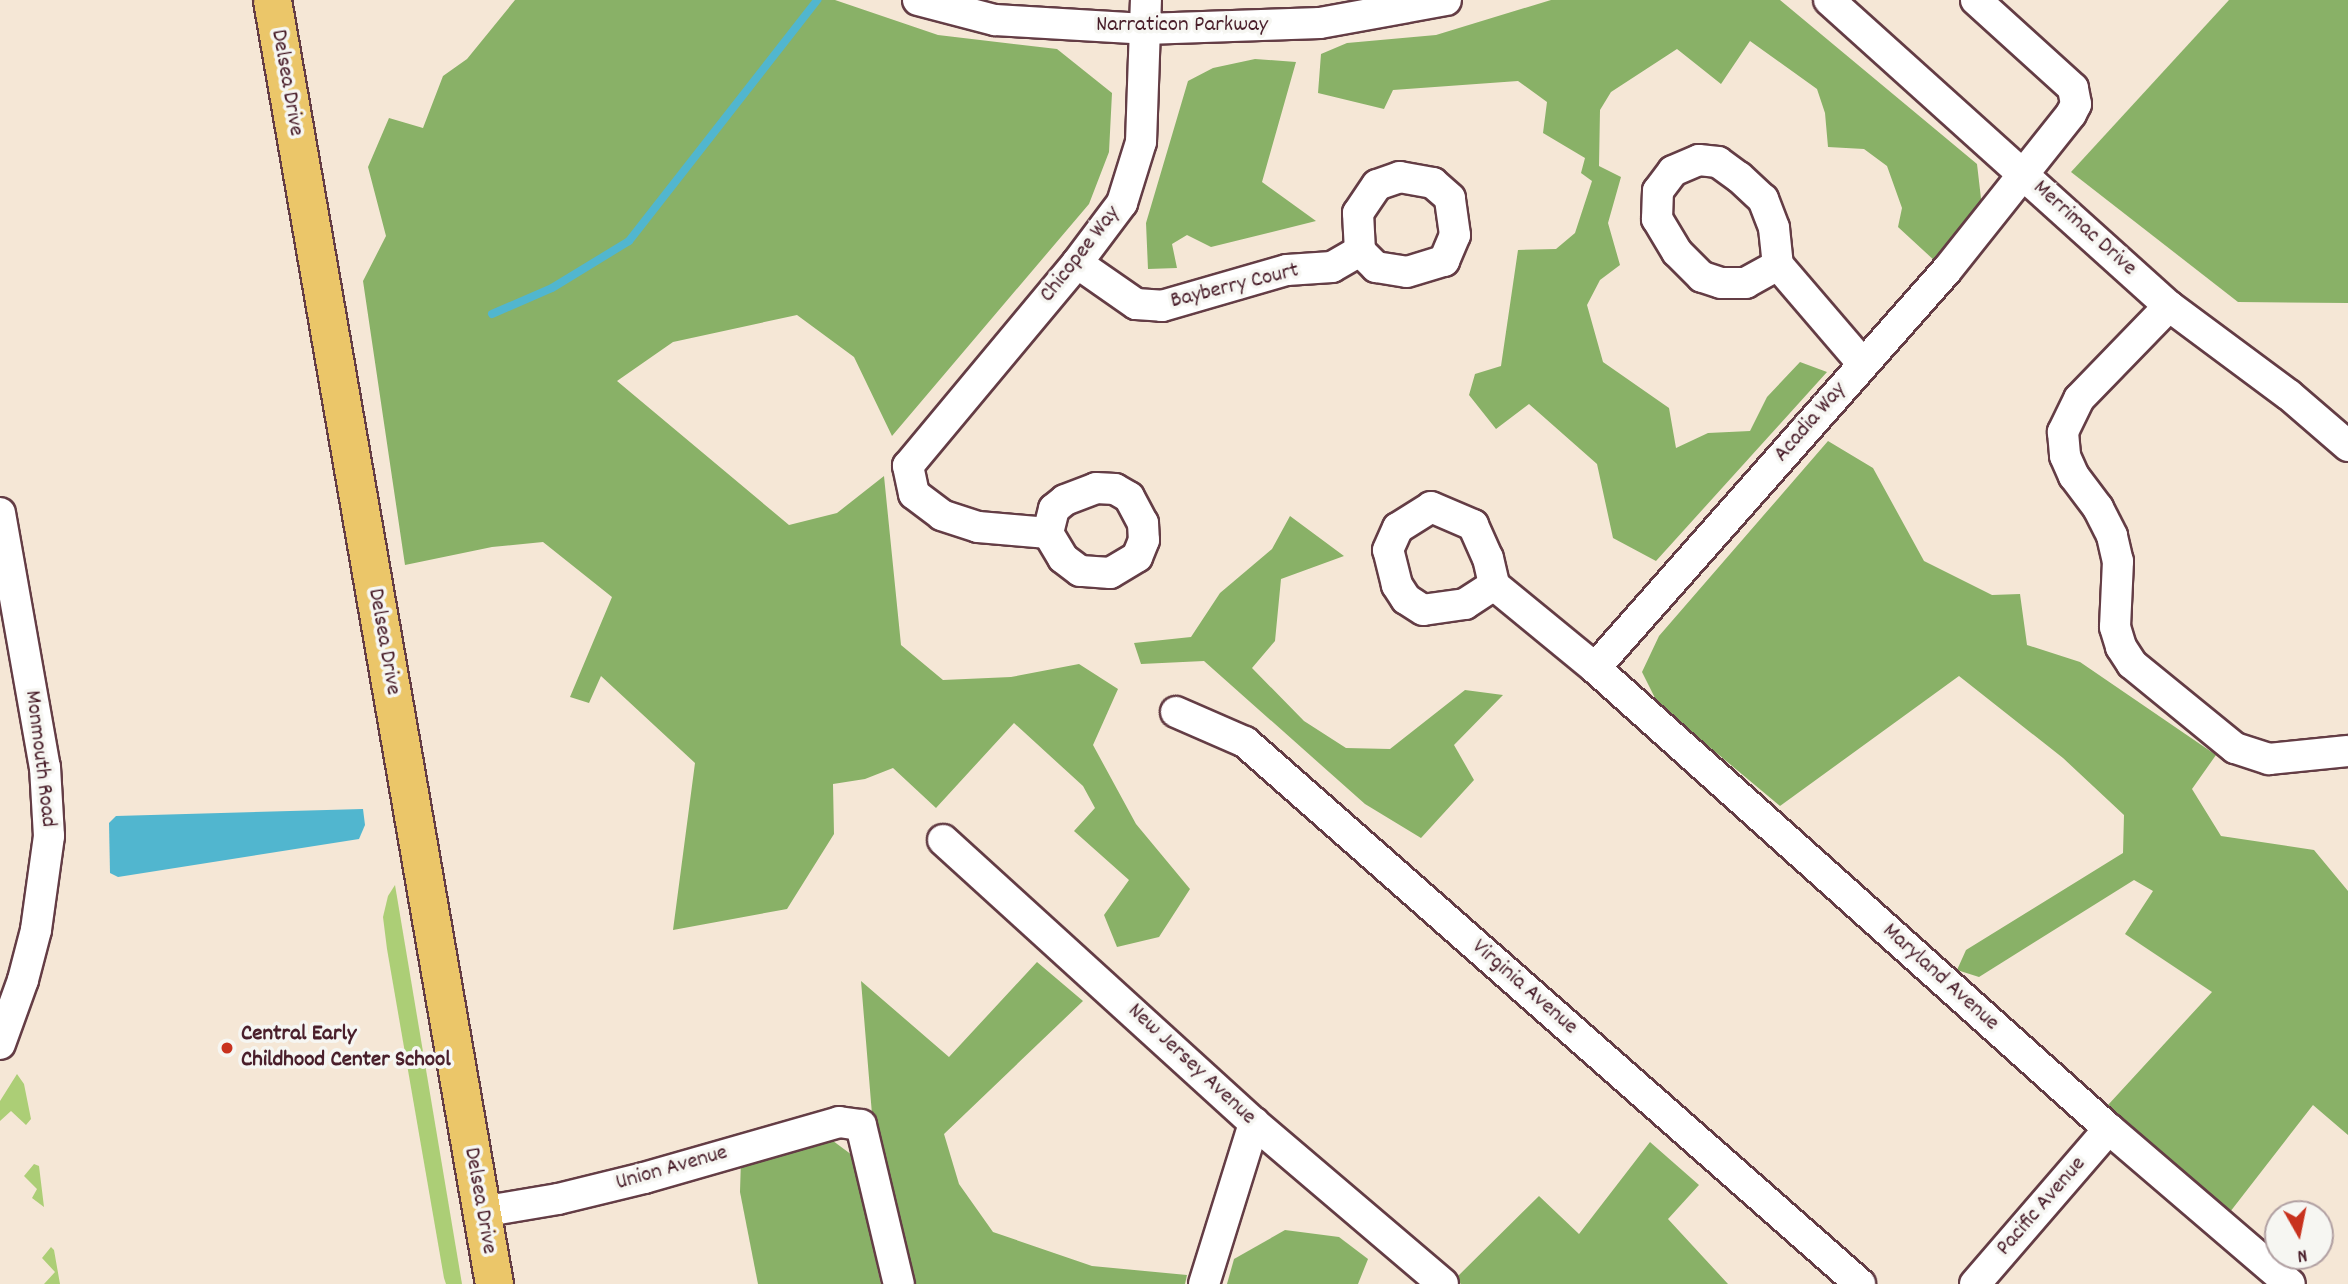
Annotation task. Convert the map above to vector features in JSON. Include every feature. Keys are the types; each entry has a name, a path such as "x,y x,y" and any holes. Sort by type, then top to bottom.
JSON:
{"main road":[{"name":"Delsea Drive","path":"272,0 494,1284"}],"street":[{"name":"Narraticon Parkway","path":"918,0 995,20 1146,15 1320,23 1446,0"},
{"name":"Merrimac Drive","path":"1829,0 2169,306 2289,395 2348,446"},
{"name":"Acadia Way","path":"1595,668 1947,270 2024,176 2077,104 2076,96 2066,81 1976,0"},
{"name":"Chicopee Way","path":"1048,533 978,527 942,515 914,494 908,466 1077,263 1122,202 1142,142 1146,15"},
{"path":"1778,265 1746,283 1721,283 1702,277 1677,252 1657,219 1658,191 1673,171 1699,160 1718,162 1763,199 1774,228 1778,265 1863,364"},
{"name":"Bayberry Court","path":"1077,263 1136,304 1161,306 1287,270 1332,267 1360,251"},
{"path":"2169,306 2079,399 2063,432 2064,456 2074,476 2098,508 2112,536 2118,561 2115,627 2121,647 2132,664 2235,748 2269,759 2348,751"},
{"name":"Monmouth Road","path":"0,513 12,653 44,767 50,836 36,930 23,980 0,1044"},
{"name":"Maryland Avenue","path":"1494,585 1595,668 2109,1129 2290,1284"},
{"name":"Virginia Avenue","path":"1176,712 1245,742 1860,1284"},
{"name":"New Jersey Avenue","path":"943,840 1254,1123 1443,1284"},
{"name":"Union Avenue","path":"481,1212 558,1199 644,1178 839,1122 861,1125 899,1284"},
{"path":"1204,1284 1254,1123"},
{"name":"Pacific Avenue","path":"1975,1284 2109,1129"}],"green space":[{"path":"515,0 835,0 938,35 1057,49 1112,93 1109,152 1089,204 892,436 854,357 797,315 673,342 617,381 789,525 837,513 884,476 901,645 943,680 1011,677 1079,664 1118,689 1093,745 1136,824 1190,889 1159,937 1117,947 1104,915 1129,880 1074,831 1095,808 1083,786 1014,723 936,808 893,768 865,779 833,784 834,834 787,909 673,930 695,763 601,676 589,703 570,697 612,597 543,542 492,547 405,565 363,281 386,236 368,167 389,118 423,128 443,76 467,59"},
{"path":"1551,0 1780,0 1977,164 1982,207 1936,262 1898,227 1902,208 1887,166 1864,149 1828,147 1825,113 1817,89 1750,41 1721,84 1677,49 1611,92 1600,110 1599,166 1621,177 1608,223 1620,265 1600,280 1587,305 1603,362 1669,408 1676,448 1708,433 1750,431 1767,397 1800,362 1827,372 1656,561 1613,538 1597,464 1529,404 1496,429 1469,395 1475,374 1501,366 1518,250 1556,249 1575,233 1592,181 1581,173 1585,158 1543,133 1547,102 1518,81 1393,90 1384,109 1318,93 1321,54 1347,43 1436,35"},
{"path":"2229,0 2348,0 2348,303 2238,302 2071,172"},
{"path":"1255,59 1296,62 1262,182 1316,221 1211,247 1187,235 1172,244 1177,268 1148,269 1146,223 1188,81 1213,68"},
{"path":"1828,441 1873,468 1924,561 1992,595 2020,594 2027,645 2080,662 2216,755 2192,789 2221,836 2314,850 2348,891 2348,1135 2313,1105 2230,1212 2108,1105 2212,992 2125,934 2153,891 2134,880 1979,977 1957,970 1966,950 2123,853 2124,815 2063,758 1959,676 1780,806 1658,704 1642,672 1659,636"},
{"path":"1290,516 1344,556 1281,579 1275,641 1252,668 1304,721 1346,748 1390,749 1465,690 1503,695 1454,745 1474,780 1421,838 1365,804 1204,661 1141,664 1134,643 1191,637 1220,593 1272,549"},
{"path":"395,885 462,1284 446,1284 444,1278 387,949 383,917 388,896"},
{"path":"1037,962 1083,1001 944,1134 959,1184 993,1232 1092,1266 1187,1275 1185,1284 908,1284 872,1114 861,981 949,1057"},
{"path":"17,1074 24,1084 31,1119 26,1125 11,1111 0,1121 0,1101"},
{"path":"825,1135 852,1155 881,1284 758,1284 740,1192 741,1159"},
{"path":"1650,1142 1699,1185 1668,1219 1728,1284 1461,1284 1455,1279 1539,1196 1579,1234"},
{"path":"34,1164 39,1166 44,1207 32,1198 37,1189 24,1176"},
{"path":"1285,1230 1339,1237 1368,1259 1358,1284 1227,1284 1234,1259"},
{"path":"51,1247 54,1250 60,1284 44,1284 55,1272 42,1258"}],"water":[{"path":"363,809 365,825 359,839 118,877 110,873 109,823 116,816"}],"waterway":[{"path":"492,314 552,288 629,241 817,0"}],"place":[{"name":"Central Early Childhood Center School","path":"227,1048"}]}
